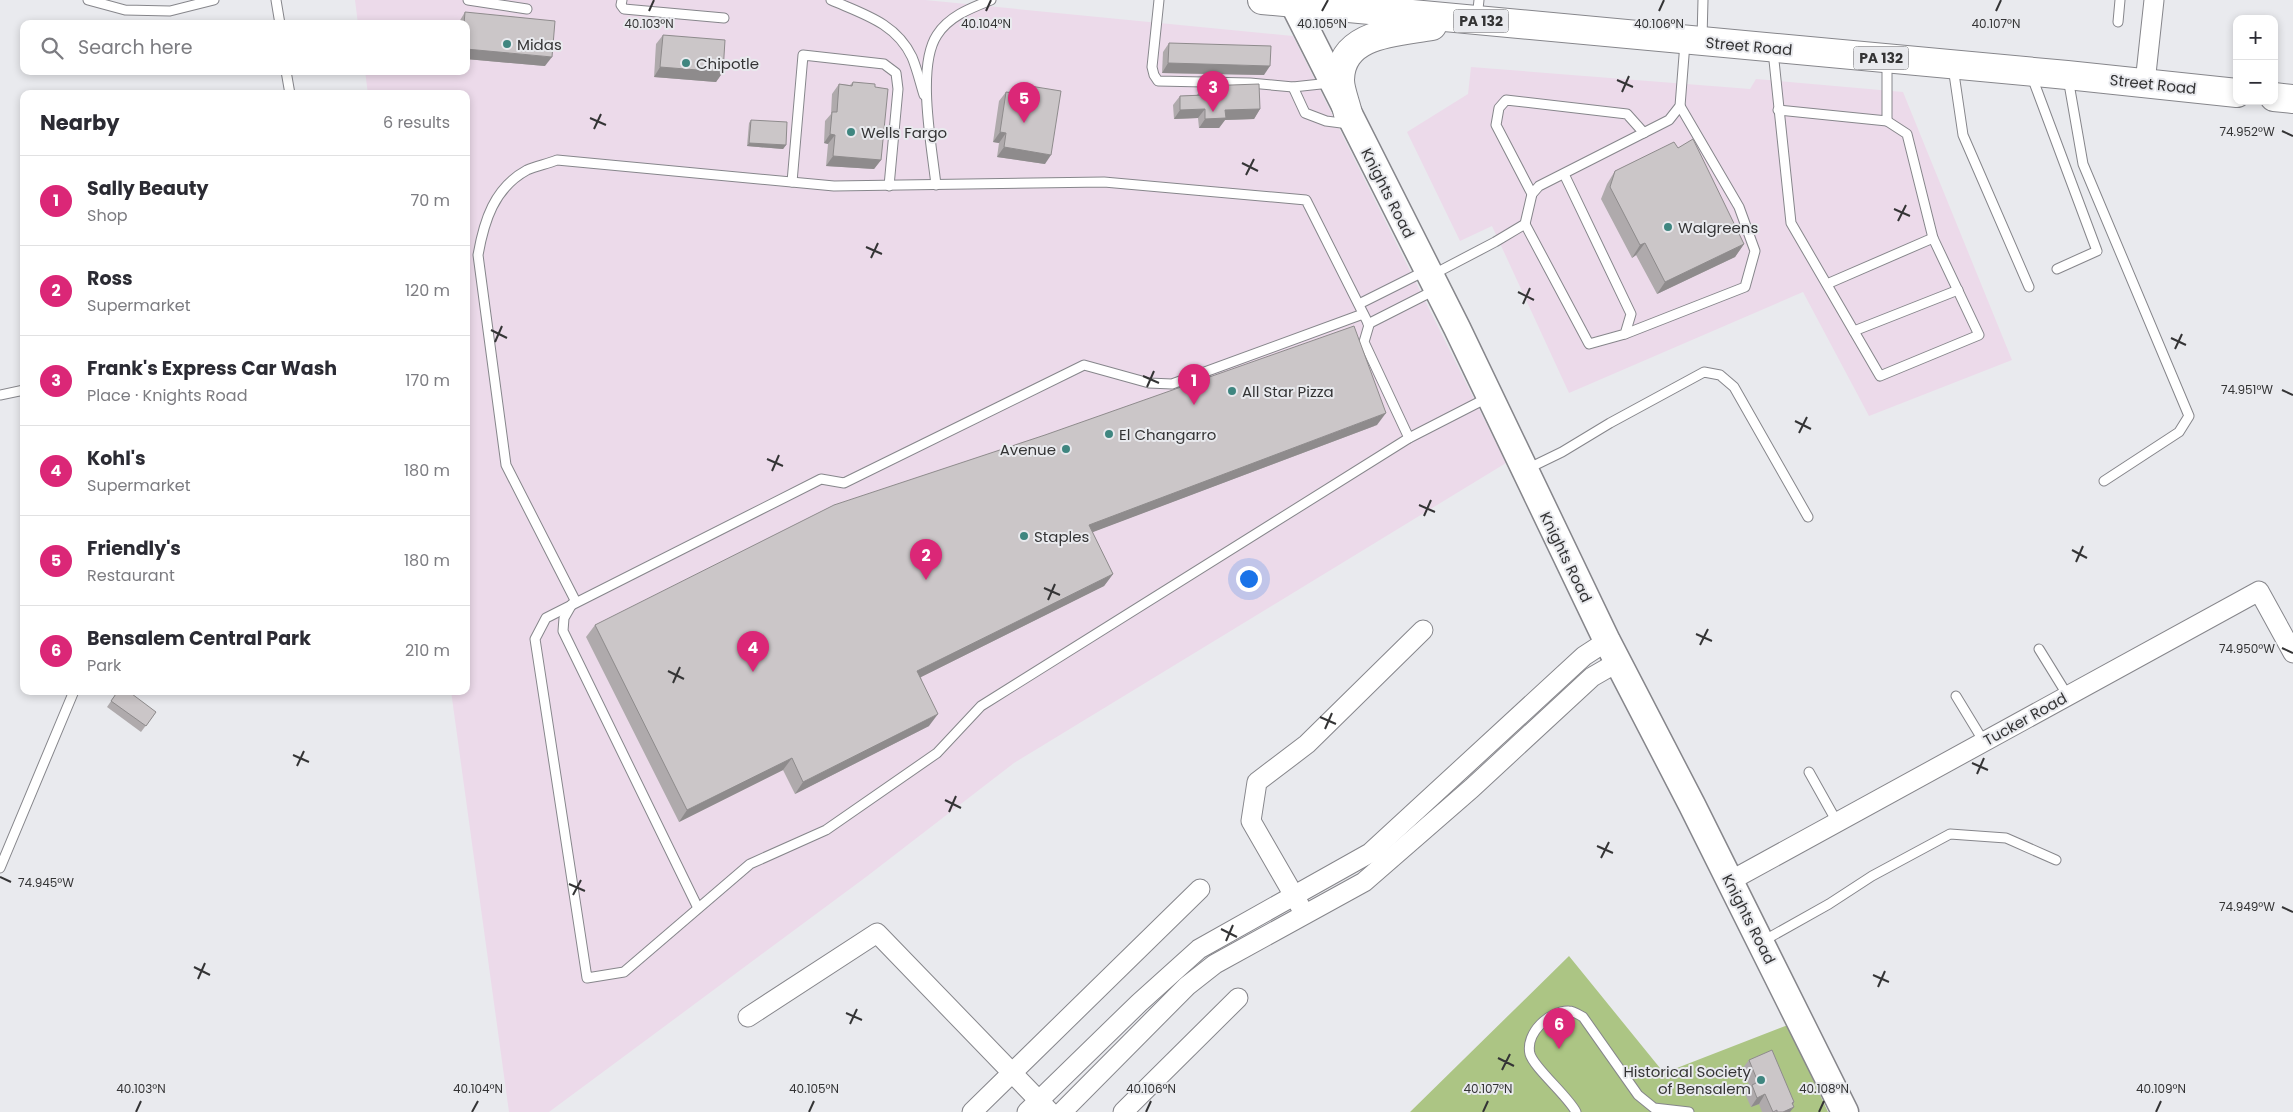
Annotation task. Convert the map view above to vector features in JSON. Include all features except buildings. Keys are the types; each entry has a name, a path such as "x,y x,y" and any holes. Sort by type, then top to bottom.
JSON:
{"main road":[{"name":"Street Road","path":"1262,0 1436,17 1474,13 1694,40 2233,93"},
{"path":"1382,0 1436,17"},
{"name":"Knights Road","path":"1292,2 1490,397 1613,651 1846,1112"},
{"path":"1351,119 1340,81 1343,65 1350,52 1361,42 1375,36 1474,13"},
{"path":"2278,97 2293,99"}],"street":[{"path":"2145,83 2154,0"},
{"name":"Tucker Road","path":"1730,881 2259,591 2293,653"},
{"path":"1305,913 1251,821 1257,782 1307,744 1423,630"},
{"path":"748,1016 877,933 1011,1074 1039,1108 1170,974 1200,949 1370,853 1584,656 1613,651"},
{"path":"1062,1112 1187,986 1215,964 1364,882 1472,788 1592,677 1613,651"},
{"path":"972,1112 1200,889"},
{"path":"1123,1112 1238,998"}],"lane":[{"path":"88,0 125,10 170,11 214,0"},
{"path":"276,0 279,20"},
{"path":"468,0 527,9"},
{"path":"622,0 624,9 724,18"},
{"path":"831,0 883,22 898,35 912,57 927,103"},
{"path":"936,185 927,103 928,54 937,34 952,19 964,11 991,0"},
{"path":"1159,0 1152,67 1154,76 1158,81 1250,83 1293,87 1312,87 1333,83"},
{"path":"1680,106 1739,207 1755,251 1745,287 1625,334 1589,344 1525,224 1532,194 1539,186 1668,120 1680,106 1703,0"},
{"path":"2118,22 2120,0"},
{"path":"1773,48 1778,110 1791,223 1880,376 1979,335 1933,238 1908,134 1887,122 1778,110"},
{"path":"792,182 803,55 884,64 896,73 898,89 889,186"},
{"path":"1887,58 1887,122"},
{"path":"1952,65 1963,135 2029,287"},
{"path":"2030,72 2098,251 2056,270"},
{"path":"287,75 289,90"},
{"path":"2067,75 2084,164 2189,416 2179,432 2104,481"},
{"path":"1293,87 1305,112 1326,121 1351,119"},
{"path":"1532,194 1496,125 1499,108 1506,100 1626,114 1644,133"},
{"path":"574,603 506,465 478,255 483,228 491,206 507,184 527,170 557,160 834,186 1104,182 1306,200 1368,324 1364,342 1409,438"},
{"path":"1564,174 1631,314 1625,334"},
{"path":"1368,324 1431,278 1525,224"},
{"path":"1827,284 1933,238"},
{"path":"1359,304 1431,278"},
{"path":"1854,331 1958,290"},
{"path":"1363,314 1172,384 1149,383 1084,365 844,483 821,479 546,618 535,639 588,978 624,972 750,864 826,830 937,753 981,706 1409,438 1490,397"},
{"path":"1525,470 1562,452 1610,423 1704,372 1720,374 1734,387 1808,517"},
{"path":"0,395 20,391"},
{"path":"574,603 564,618 563,631 698,908"},
{"path":"2039,649 2068,696"},
{"path":"0,868 72,695"},
{"path":"1956,696 1984,742"},
{"path":"1809,772 1837,822"},
{"path":"1761,942 1829,904 1872,876 1950,834 2006,838 2056,860"},
{"path":"1576,1112 1530,1055 1530,1041 1536,1029 1557,1012 1571,1010 1583,1017 1638,1095 1654,1108 1688,1112"}],"shaded area":[{"path":"355,0 925,0 1293,36 1506,463 1014,763 866,877 549,1112 509,1112 452,695 470,695 470,90 367,90 366,75 470,75 470,20 358,20"},
{"path":"1471,67 1750,89 1756,79 1903,92 2012,360 1869,416 1803,292 1569,393 1492,226 1460,241 1407,132 1468,94"}],"green space":[{"path":"1569,956 1664,1073 1788,1025 1828,1112 1410,1112"}],"place":[{"name":"Midas","path":"507,44"},
{"name":"Chipotle","path":"686,63"},
{"name":"Frank's Express Car Wash","path":"1213,112"},
{"name":"Friendly's","path":"1024,123"},
{"name":"Wells Fargo","path":"851,132"},
{"name":"Walgreens","path":"1668,227"},
{"name":"All Star Pizza","path":"1232,391"},
{"name":"Sally Beauty","path":"1194,405"},
{"name":"El Changarro","path":"1109,434"},
{"name":"Avenue","path":"1066,449"},
{"name":"Staples","path":"1024,536"},
{"name":"Ross","path":"926,580"},
{"name":"Kohl's","path":"753,672"},
{"name":"Bensalem Central Park","path":"1559,1049"},
{"name":"Historical Society of Bensalem","path":"1761,1080"}]}
